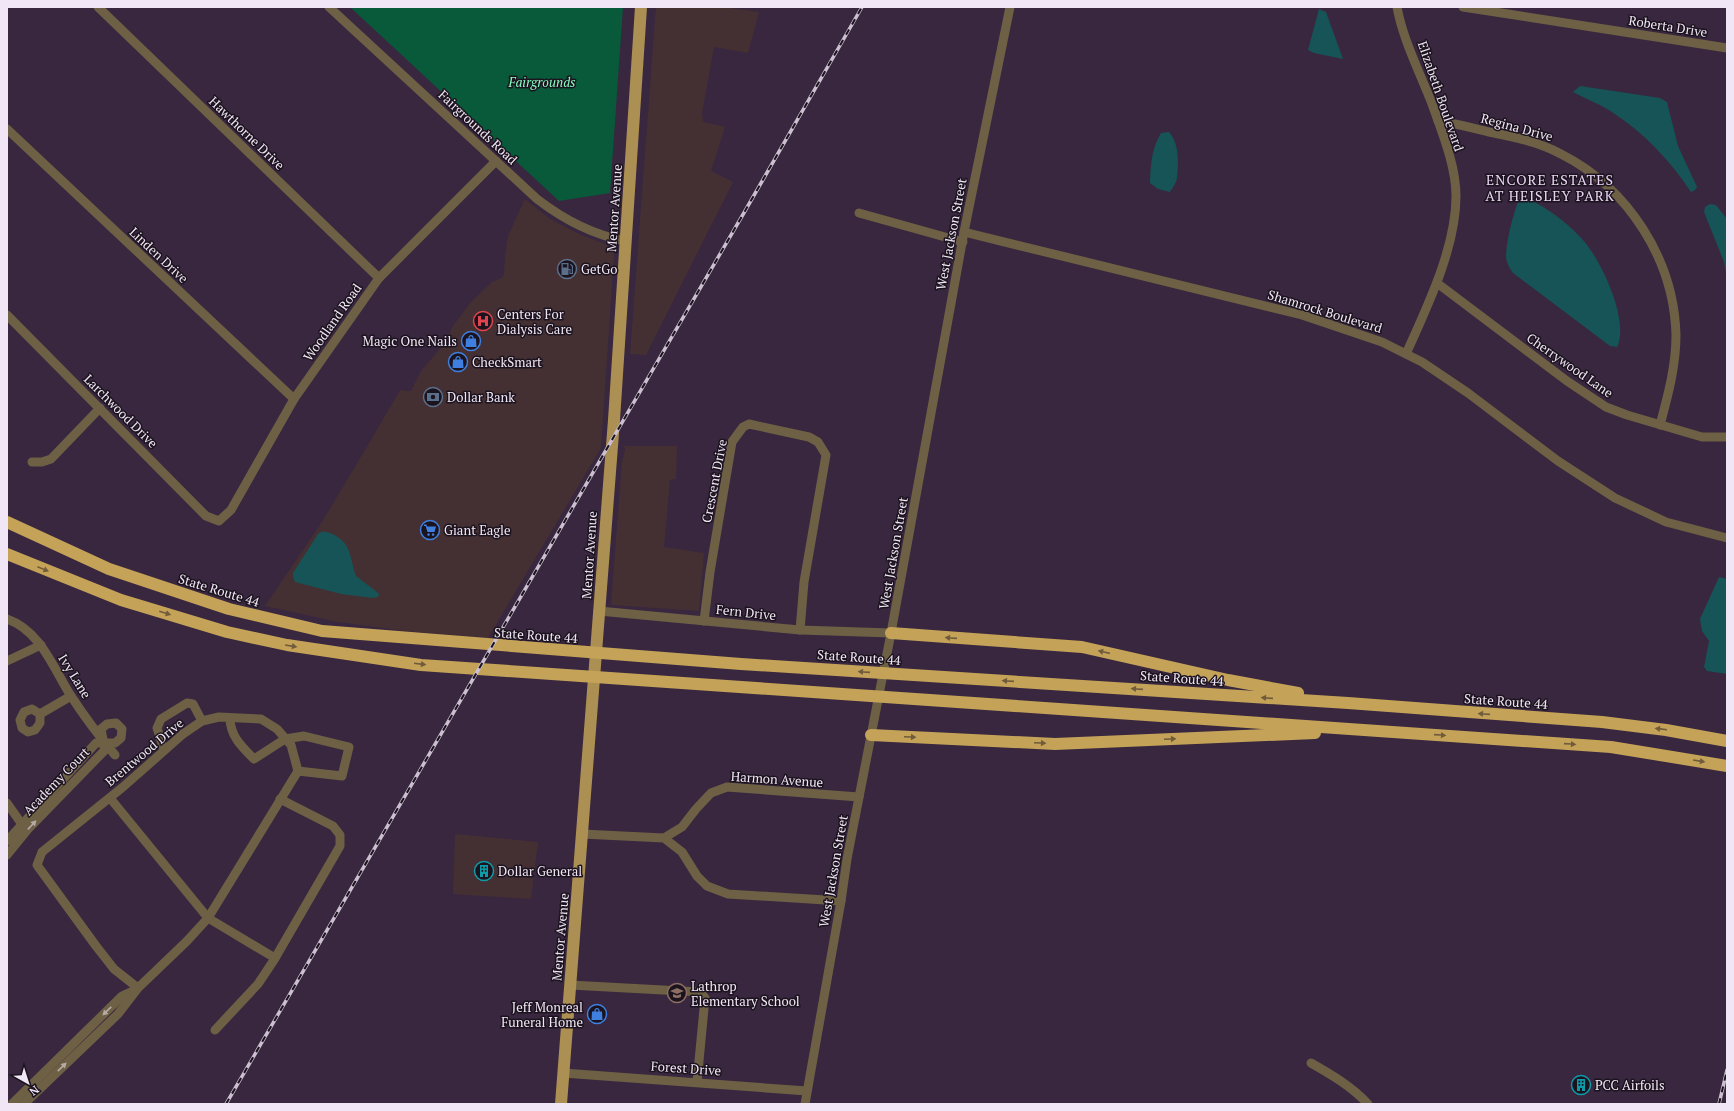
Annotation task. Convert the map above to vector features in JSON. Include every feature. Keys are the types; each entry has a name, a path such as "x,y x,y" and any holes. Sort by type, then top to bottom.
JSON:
{"highway":[{"name":"State Route 44","path":"7,522 117,571 229,609 322,631 733,663 1348,703 1602,722 1666,730 1727,741"},
{"path":"7,554 121,600 227,632 287,646 421,665 1610,747 1727,766"},
{"path":"891,633 1082,647 1228,680 1348,703"},
{"path":"871,735 1055,744 1377,730"}],"main road":[{"name":"Mentor Avenue","path":"561,1104 626,241 641,7"}],"street":[{"name":"Hawthorne Drive","path":"98,7 379,278"},
{"name":"Fairgrounds Road","path":"329,7 521,185 551,210 591,231 613,239 626,241"},
{"name":"West Jackson Street","path":"805,1104 841,901 846,859 891,633 964,232 1010,7"},
{"name":"Elizabeth Boulevard","path":"1397,7 1405,36 1438,121 1448,152 1456,194 1452,232 1437,283 1406,354"},
{"name":"Roberta Drive","path":"1464,7 1727,48"},
{"name":"Regina Drive","path":"1438,121 1533,142 1560,153 1597,177 1635,216 1649,237 1668,282 1675,321 1675,359 1672,378 1660,425"},
{"name":"Linden Drive","path":"7,129 294,399"},
{"name":"Woodland Road","path":"219,521 231,510 294,399 379,278 496,161"},
{"path":"859,213 963,242"},
{"name":"Shamrock Boulevard","path":"964,232 1302,315 1382,342 1422,362 1468,392 1558,461 1615,498 1666,522 1727,538"},
{"name":"Cherrywood Lane","path":"1437,283 1595,401 1626,415 1702,437 1727,437"},
{"name":"Larchwood Drive","path":"7,314 206,516 219,521"},
{"path":"32,462 42,462 51,459 100,408"},
{"name":"Crescent Drive","path":"704,620 710,572 732,442 743,427 749,424 809,437 818,442 826,455 804,582 800,630"},
{"name":"Fern Drive","path":"599,611 800,630 891,633"},
{"name":"Ivy Lane","path":"7,619 28,630 41,645 71,696 103,742 115,755"},
{"path":"7,661 41,645"},
{"path":"40,714 71,696"},
{"path":"164,750 157,728 161,719 187,703 193,704 202,721"},
{"name":"Brentwood Drive","path":"138,988 114,969 37,865 42,852 83,817 110,798 183,734 202,721 219,717 261,719 277,730 291,745 298,771"},
{"path":"24,1104 118,1014 138,988 187,941 208,918 298,771 342,776 349,747 304,736 285,739 254,759 237,740 230,728 230,718"},
{"name":"Academy Court","path":"7,841 21,823 96,743 103,742 105,750 29,828 7,855"},
{"name":"Harmon Avenue","path":"664,838 682,827 711,793 727,786 859,797"},
{"path":"110,798 208,918 275,958"},
{"path":"215,1030 258,984 275,958 340,846 340,835 333,826 280,799"},
{"path":"7,803 21,823"},
{"path":"582,834 664,838 682,852 697,876 706,886 728,894 841,901"},
{"path":"570,985 700,992 705,998 697,1082"},
{"path":"12,1104 122,996 138,988"},
{"path":"1311,1063 1356,1091 1368,1104"},
{"name":"Forest Drive","path":"563,1073 807,1091"}],"shaded area":[{"path":"656,7 722,7 759,12 748,53 714,47 702,113 703,122 725,127 711,171 733,182 646,355 630,354"},
{"path":"1319,9 1326,12 1343,59 1314,53 1308,50"},
{"path":"1580,86 1660,98 1667,102 1678,146 1697,187 1695,190 1691,192 1683,180 1656,148 1624,120 1598,104 1573,92"},
{"path":"1169,132 1175,142 1178,160 1177,179 1170,192 1158,189 1150,183 1153,151 1161,133"},
{"path":"1520,197 1536,203 1554,214 1577,234 1590,249 1612,291 1617,307 1620,322 1620,336 1617,347 1610,346 1513,273 1508,264 1506,255 1509,233"},
{"path":"525,199 550,219 581,235 605,244 614,254 601,448 488,638 405,631 338,622 265,606 322,522 401,389 404,391 411,391 421,371 444,344 453,326 470,303 492,282 502,278 504,274 508,236"},
{"path":"1710,204 1716,205 1727,219 1727,278 1724,262 1704,212 1705,207"},
{"path":"624,446 677,446 676,479 670,480 664,547 704,553 699,611 611,605 622,461 625,450"},
{"path":"321,532 332,534 345,544 350,553 356,576 377,592 379,594 378,597 373,598 341,594 295,582 293,573 318,534"},
{"path":"1719,577 1727,579 1727,674 1707,671 1704,667 1709,641 1702,631 1700,619"},
{"path":"455,834 538,842 531,899 453,894"}],"green space":[{"name":"Fairgrounds","path":"350,7 623,7 610,193 559,201"}],"railway":[{"path":"226,1104 862,7"},
{"path":"1719,1104 1727,1070"}],"place":[{"name":"GetGo","path":"567,269"},
{"name":"Centers For Dialysis Care","path":"483,321"},
{"name":"Magic One Nails","path":"471,341"},
{"name":"CheckSmart","path":"458,362"},
{"name":"Dollar Bank","path":"433,397"},
{"name":"Giant Eagle","path":"430,530"},
{"name":"Dollar General","path":"484,871"},
{"name":"Lathrop Elementary School","path":"677,993"},
{"name":"Jeff Monreal Funeral Home","path":"597,1014"},
{"name":"PCC Airfoils","path":"1581,1085"}],"district":[{"name":"ENCORE ESTATES AT HEISLEY PARK","path":"1550,188"}]}
